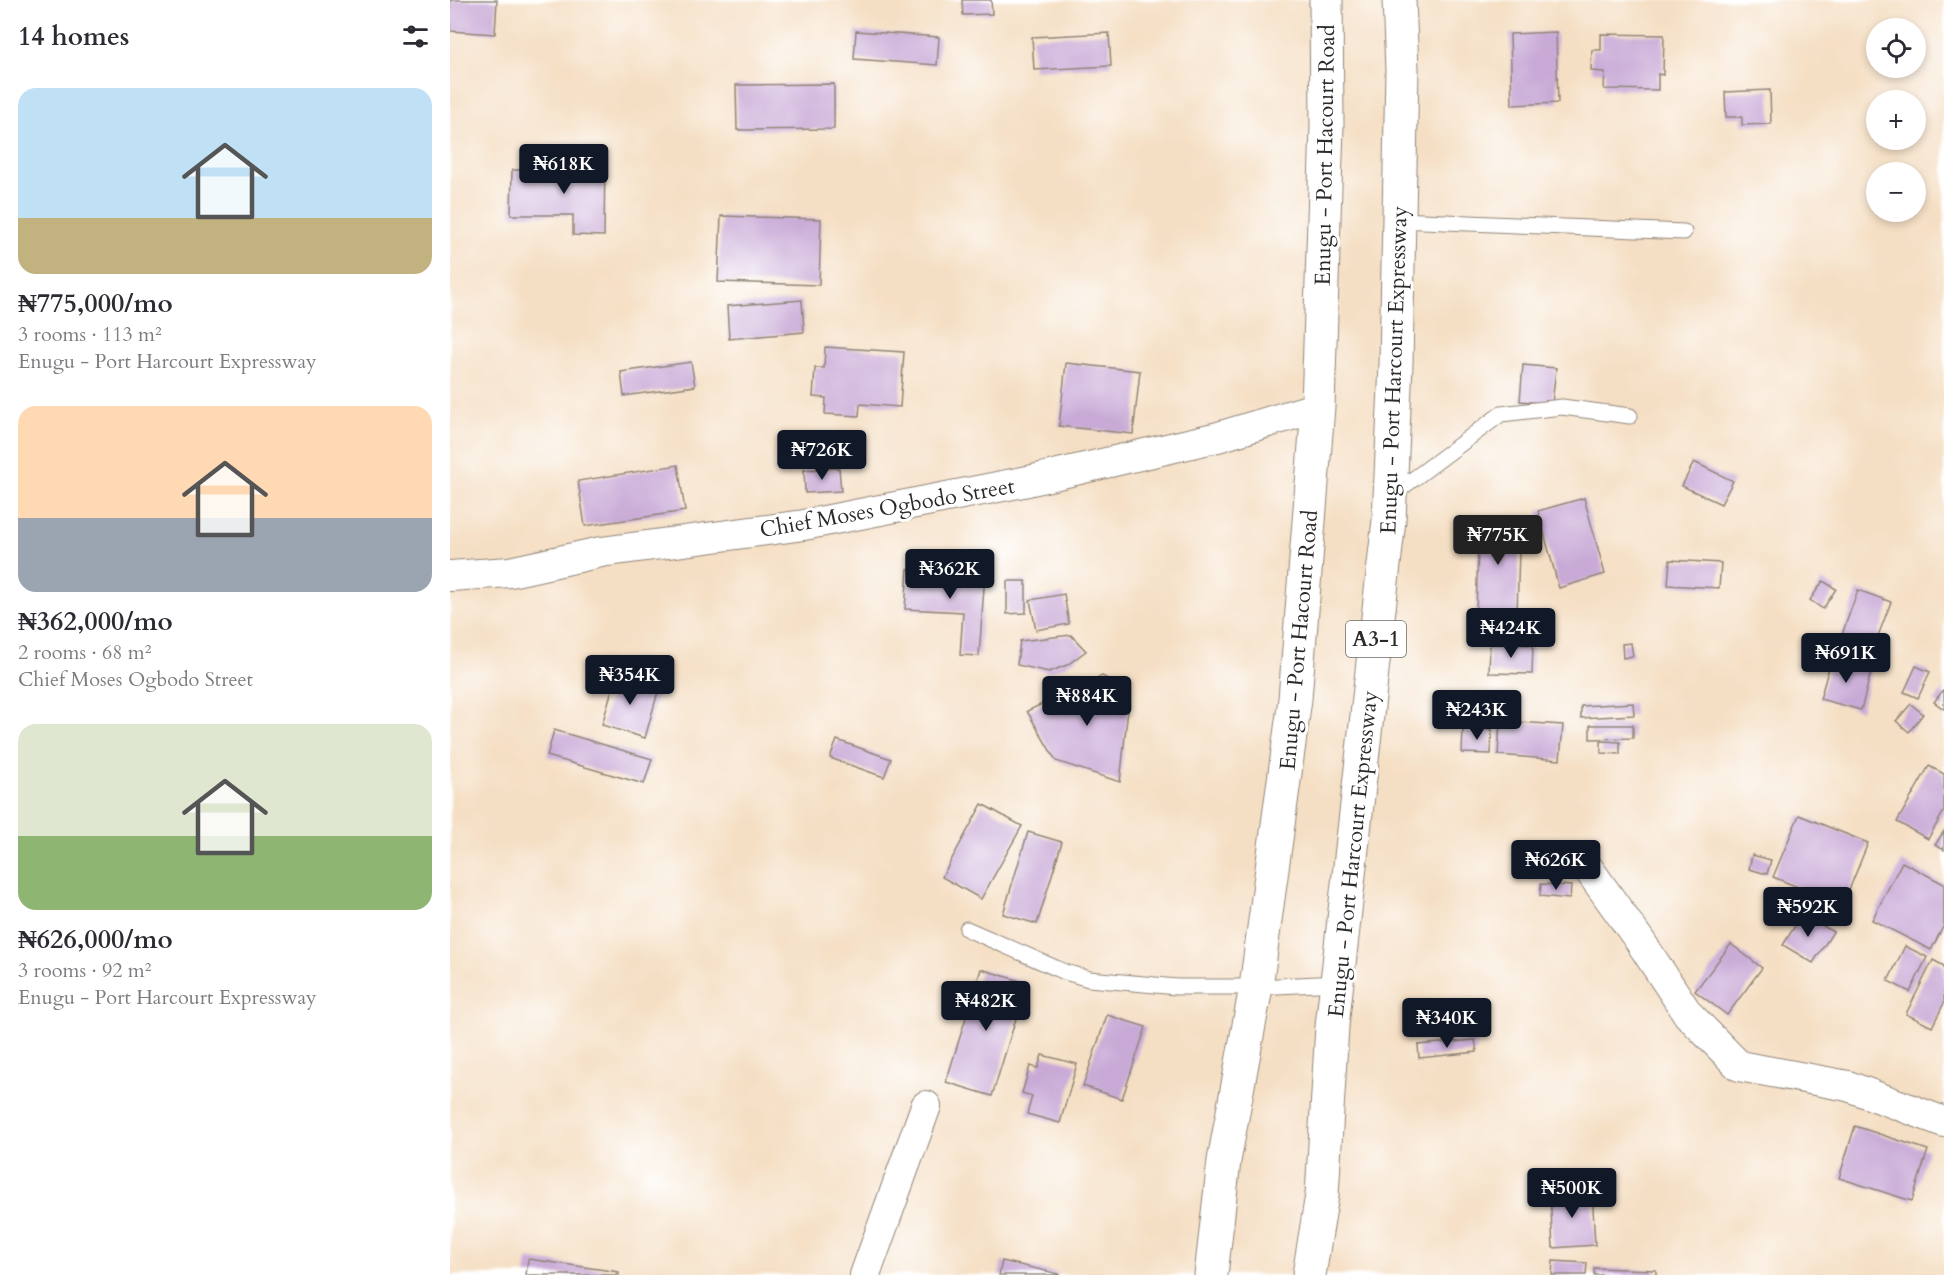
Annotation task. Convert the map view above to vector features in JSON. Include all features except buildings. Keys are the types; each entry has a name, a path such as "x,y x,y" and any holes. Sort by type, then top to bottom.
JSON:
{"highway":[{"name":"Enugu - Port Hacourt Road","path":"1211,1275 1224,1161 1256,987 1295,699 1318,407 1327,125 1326,0"},
{"name":"Enugu - Port Harcourt Expressway","path":"1309,1275 1322,1195 1337,983 1389,520 1396,364 1402,69 1399,0"},
{"path":"1196,1275 1224,1161"},
{"path":"1322,1195 1333,1275"}],"street":[{"name":"Chief Moses Ogbodo Street","path":"450,576 510,572 601,552 826,521 1028,481 1218,437 1318,407"},
{"path":"1584,864 1640,941 1688,1014 1739,1066 1848,1086 1944,1122"},
{"path":"866,1275 926,1106"}],"lane":[{"path":"1398,220 1684,232"},
{"path":"1390,497 1501,414 1562,407 1630,416"},
{"path":"967,930 1065,972 1089,979 1177,987 1256,987 1337,983"}]}
